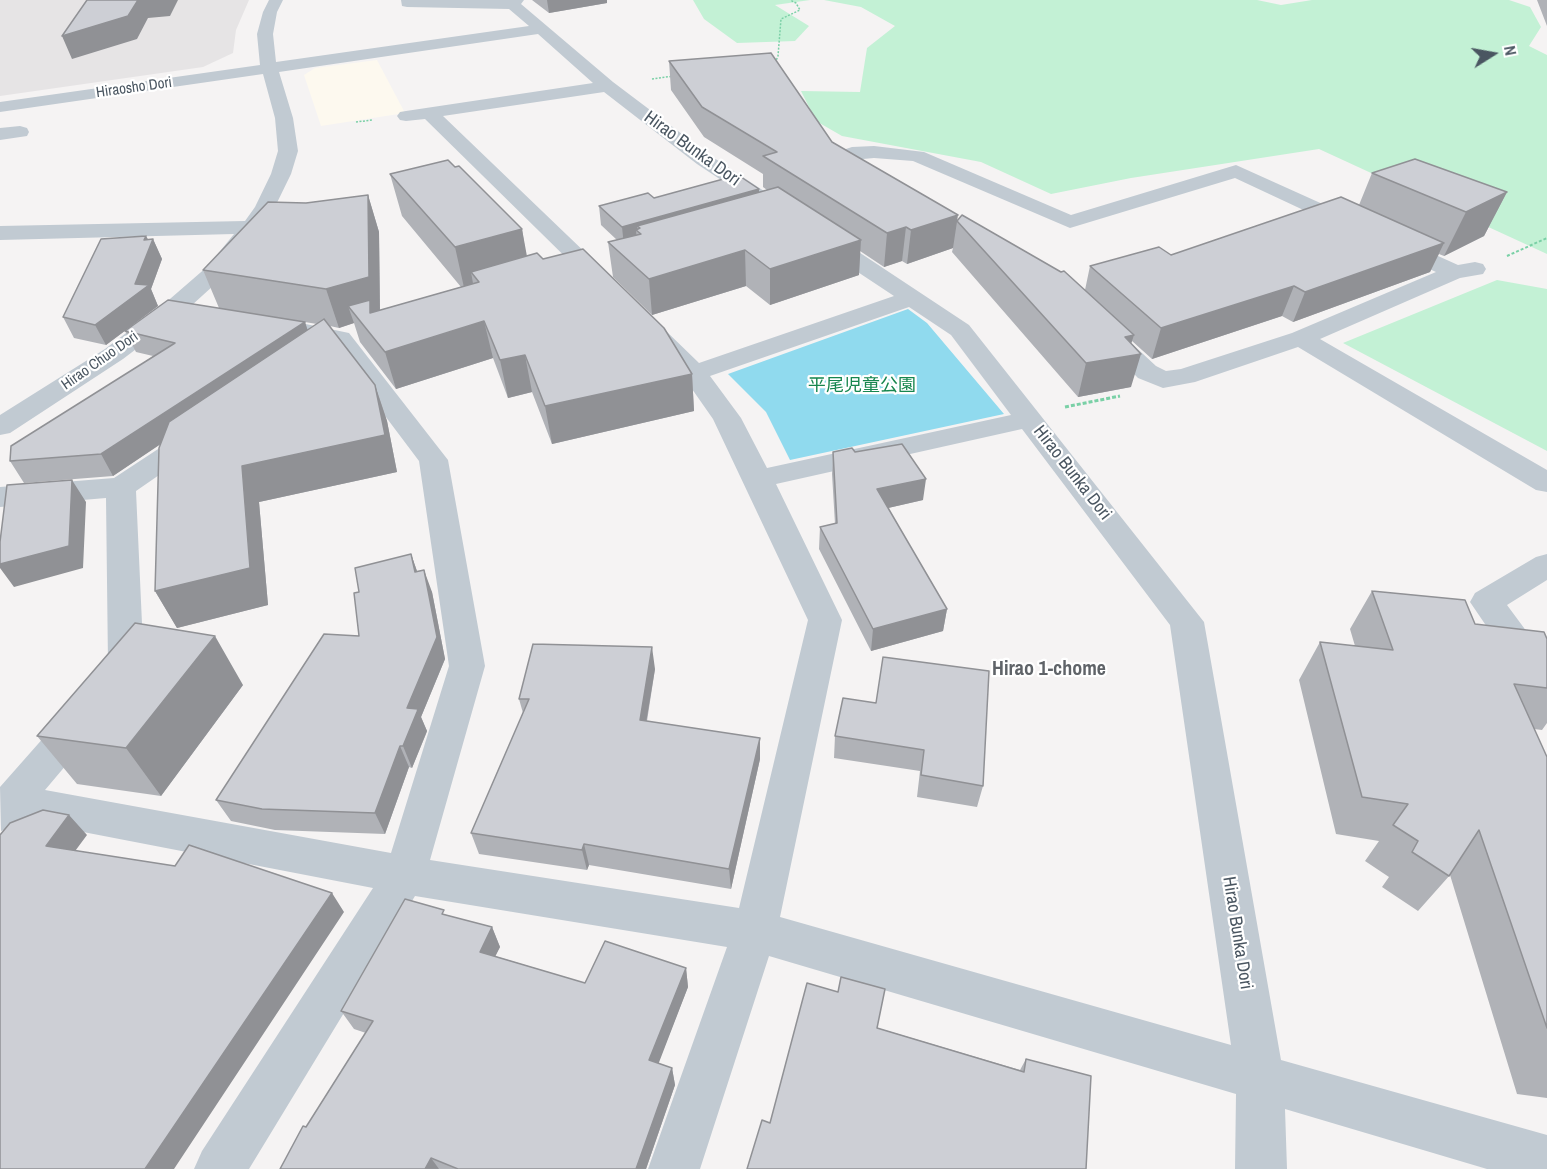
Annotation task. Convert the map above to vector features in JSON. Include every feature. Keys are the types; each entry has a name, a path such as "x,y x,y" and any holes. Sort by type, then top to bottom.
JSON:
{"street":[{"name":"Hirao Chuo Dori","path":"0,427 114,354 172,309 216,271 265,209 281,174 288,151 284,118 268,69 265,34 270,12 276,0"},
{"path":"408,0 407,3 515,2"},
{"name":"Hirao Bunka Dori","path":"515,2 607,86 704,160 782,217 960,330 1187,622 1260,1079 1261,1169"},
{"name":"Hiraosho Dori","path":"0,107 542,28"},
{"path":"406,116 607,86"},
{"path":"430,113 576,269 628,307 694,373 727,418 825,620 755,931 674,1169"},
{"path":"0,134 20,132"},
{"path":"888,191 842,162 842,156 874,152 917,156 1070,222 1236,171 1465,271"},
{"path":"0,233 250,227"},
{"path":"576,269 610,259"},
{"path":"1091,320 1147,372 1163,380 1186,376 1301,338 1465,271"},
{"path":"694,373 912,298"},
{"path":"172,309 207,315"},
{"path":"278,326 351,334"},
{"path":"302,364 351,334"},
{"path":"220,1169 405,875 467,666 433,459 351,334"},
{"path":"1301,338 1547,483"},
{"path":"758,479 1028,417"},
{"path":"0,497 122,488 217,422"},
{"path":"6,808 126,668 122,488"},
{"path":"1547,565 1487,602 1547,686"},
{"path":"6,808 755,931 1547,1161"}],"path":[{"path":"774,66 778,56 781,19 800,10 796,3 790,0"},
{"path":"1465,271 1547,237"},
{"path":"1028,417 1120,396"}],"shaded area":[{"path":"0,0 249,0 236,30 233,53 203,67 0,96"},
{"path":"377,60 405,113 321,126 304,75 315,68"}],"green space":[{"path":"693,0 810,0 775,5 809,26 795,41 737,43 704,19"},
{"path":"824,0 1257,0 1281,5 1312,0 1509,0 1530,7 1541,27 1529,46 1547,55 1547,254 1319,149 1131,178 1051,194 981,162 842,136 816,121 801,91 860,92 867,48 895,26 861,7"},
{"path":"1497,280 1547,289 1547,451 1343,343"}],"water":[{"name":"平尾児童公園","path":"908,309 927,323 1004,414 790,460 766,412 728,374"}],"building":[{"path":"87,0 138,0 128,16 62,36"},
{"path":"771,53 832,142 958,215 911,230 906,227 887,233 763,156 777,152 702,107 669,61"},
{"path":"1415,159 1507,192 1466,212 1372,173"},
{"path":"448,160 455,167 459,166 522,229 455,247 390,174"},
{"path":"738,175 759,189 622,227 599,206 648,193 654,198"},
{"path":"778,187 861,240 770,269 745,250 649,279 608,242 641,234 636,230 640,228 637,226"},
{"path":"368,195 369,277 326,289 203,270 268,202 306,203"},
{"path":"1341,197 1444,243 1305,292 1294,286 1161,328 1090,266 1159,247 1171,255"},
{"path":"962,215 1061,272 1064,271 1134,335 1125,337 1141,354 1086,363 957,221"},
{"path":"146,236 144,240 153,239 135,284 149,285 95,325 63,317 101,239"},
{"path":"583,249 664,328 692,374 545,406 525,355 500,360 484,321 385,352 348,306 370,300 370,313 479,282 471,272 537,253 543,259"},
{"path":"168,300 305,322 101,454 10,461 11,446 175,343 125,331"},
{"path":"324,319 375,385 385,435 242,466 250,568 155,591 159,448 169,422"},
{"path":"902,444 926,479 877,489 947,609 873,629 820,527 837,523 833,452 852,448 855,452"},
{"path":"72,480 69,546 0,564 0,542 7,485"},
{"path":"411,554 415,572 424,570 437,637 407,708 418,709 417,712 403,746 400,746 375,813 262,809 216,800 324,634 359,636 354,593 359,592 355,568"},
{"path":"1372,591 1465,600 1475,624 1544,632 1547,639 1547,688 1514,684 1547,757 1547,1028 1479,830 1449,876 1412,852 1418,841 1393,825 1408,804 1362,797 1320,642 1393,650"},
{"path":"135,623 215,636 126,748 37,736"},
{"path":"533,644 652,647 640,720 760,738 729,869 584,844 582,850 471,833 529,699 519,699"},
{"path":"883,657 989,671 983,786 921,775 924,750 835,736 843,698 876,703"},
{"path":"43,810 69,815 46,846 175,866 189,845 332,893 145,1169 0,1169 0,835 10,823"},
{"path":"405,899 444,910 442,914 492,927 480,952 585,983 605,941 686,968 649,1060 672,1068 636,1169 458,1169 431,1158 425,1169 280,1169 303,1126 306,1127 373,1021 341,1011"},
{"path":"841,977 885,989 877,1028 1024,1072 1026,1059 1091,1076 1086,1169 747,1169 762,1120 770,1123 807,983 838,992"}],"district":[{"name":"Hirao 1-chome","path":"1049,670"}]}
